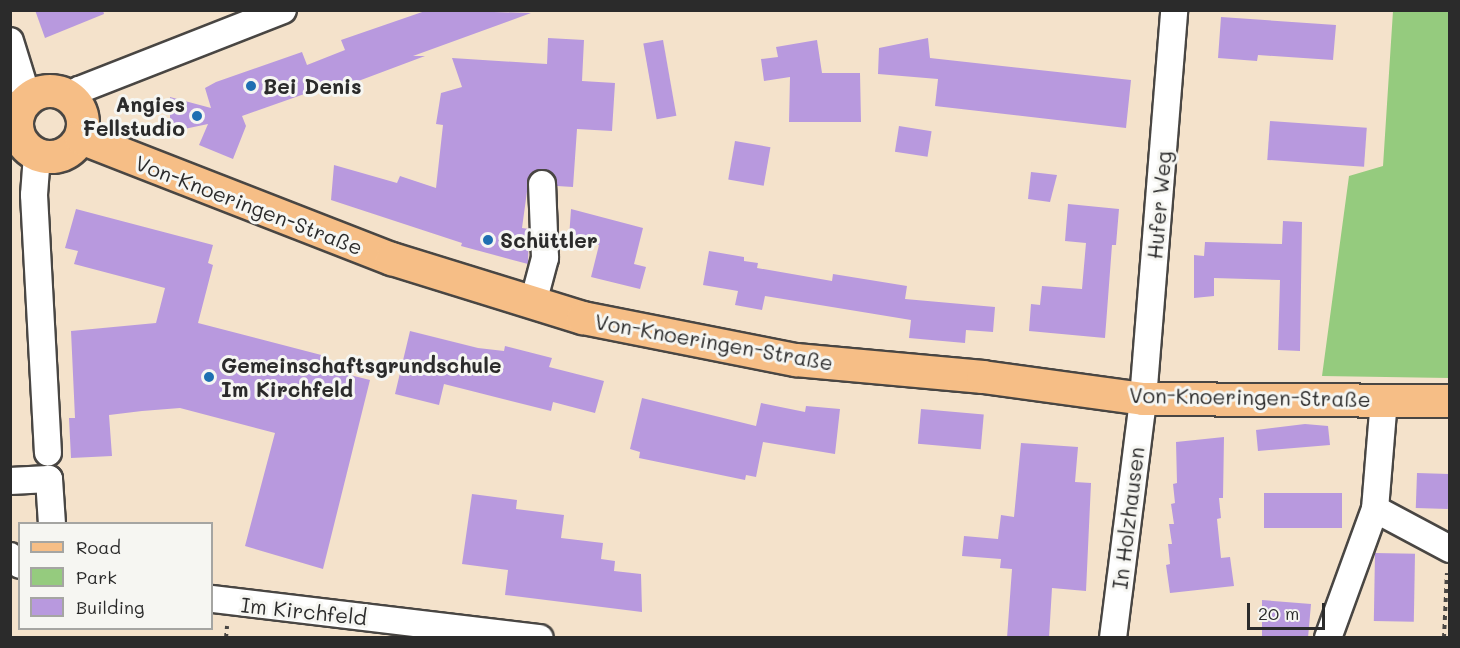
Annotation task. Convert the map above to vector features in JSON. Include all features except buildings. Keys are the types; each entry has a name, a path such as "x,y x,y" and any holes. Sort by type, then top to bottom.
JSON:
{"main road":[{"path":"48,91 69,98 82,113 81,138 69,152 58,157 37,155 21,140 18,112 48,91"},
{"name":"Von-Knoeringen-Straße","path":"81,138 392,259 533,303 583,318 796,360 983,377 1143,399 1449,401"}],"street":[{"path":"69,98 79,90 284,10"},
{"name":"Hufer Weg","path":"1143,399 1174,10"},
{"path":"10,41 18,112"},
{"path":"37,155 34,195 48,453"},
{"path":"533,303 545,258 542,184"},
{"name":"In Holzhausen","path":"1113,638 1143,399"},
{"path":"1328,638 1376,509 1384,399"},
{"path":"10,481 49,478 52,522"},
{"path":"1376,509 1449,549"},
{"name":"Im Kirchfeld","path":"213,599 540,638"}],"path":[{"path":"1444,638 1449,549"}],"green space":[{"path":"1393,11 1449,11 1449,378 1322,376 1349,176 1383,166"}],"place":[{"name":"Bei Denis","path":"251,86"},
{"name":"Angies Fellstudio","path":"197,116"},
{"name":"Schüttler","path":"488,240"},
{"name":"Gemeinschaftsgrundschule Im Kirchfeld","path":"209,377"}]}
